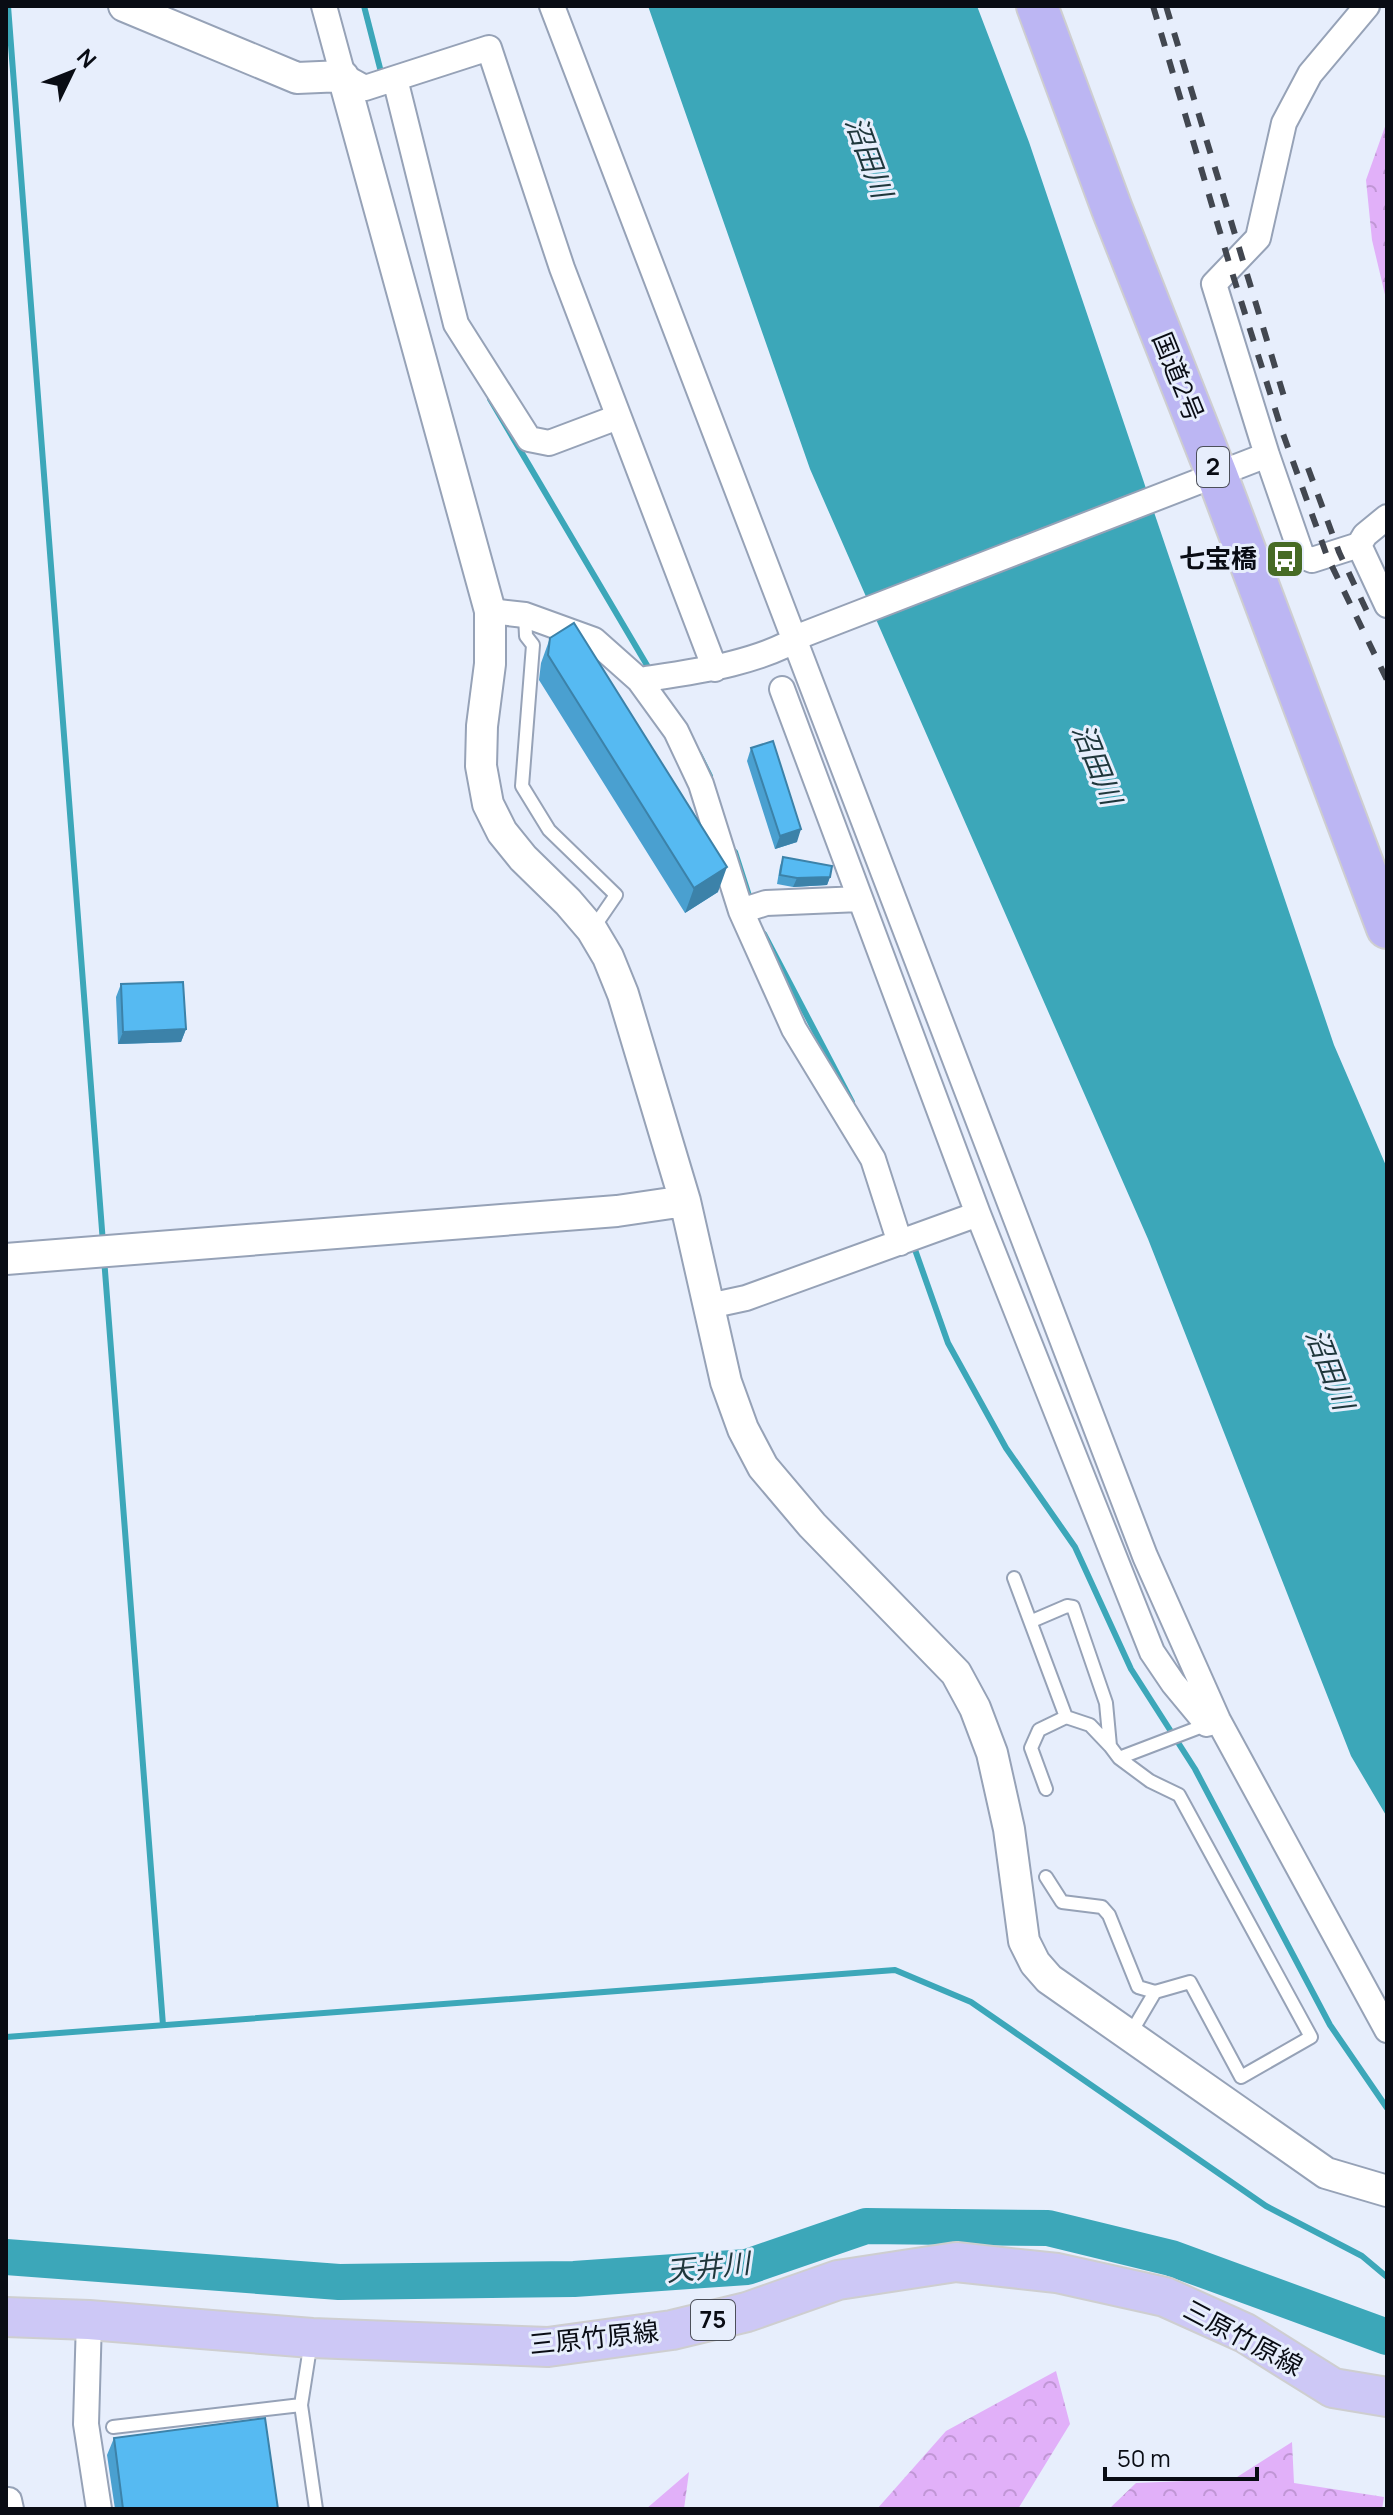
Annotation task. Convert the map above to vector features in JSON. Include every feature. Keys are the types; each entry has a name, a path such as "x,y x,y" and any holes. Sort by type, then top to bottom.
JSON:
{"highway":[{"name":"国道2号","path":"1037,6 1112,209 1203,481 1387,928"}],"main road":[{"name":"三原竹原線","path":"6,2317 89,2320 312,2338 548,2347 672,2330 747,2312 838,2280 956,2262 1057,2273 1165,2297 1245,2333 1333,2388 1387,2397"}],"street":[{"path":"124,6 297,78 354,82 395,79 489,48 562,268 715,669"},
{"path":"324,6 354,82 490,611 490,664 482,726 481,766 488,804 502,832 592,930 608,957 623,994 685,1201 730,1394 743,1429 763,1467 812,1525 956,1673 975,1708 992,1753 1009,1829 1024,1941 1035,1963 1049,1979 1326,2173 1387,2191"},
{"path":"552,6 800,638 1145,1556 1213,1722 1387,2030"},
{"path":"1336,6 1348,28"},
{"path":"1367,6 1310,74 1284,123 1258,238 1214,284 1302,556 1312,560 1359,545 1365,535 1387,517"},
{"path":"395,79 456,324 529,439 549,443 618,417"},
{"path":"639,680 715,669 1267,455"},
{"path":"1359,545 1387,605"},
{"path":"490,611 525,615 594,640 639,680 676,731 701,784 741,911 794,1029 873,1159 900,1243"},
{"path":"782,689 978,1214 1152,1652 1173,1683 1213,1722"},
{"path":"741,911 766,903 860,899"},
{"path":"6,1259 602,1213 685,1201"},
{"path":"709,1306 746,1298 978,1214"},
{"path":"89,2320 86,2424 99,2509"},
{"path":"6,2500 9,2500 11,2509"}],"lane":[{"path":"525,615 526,636 533,645 522,786 549,830 616,895 592,930"},
{"path":"1014,1578 1066,1717"},
{"path":"1032,1621 1067,1606 1073,1607 1106,1703 1110,1746"},
{"path":"1046,1789 1031,1748 1039,1730 1066,1717 1090,1725 1119,1758 1150,1781 1179,1795 1311,2037 1241,2077 1190,1982 1155,1992 1138,1987 1109,1915 1102,1907 1062,1902 1046,1877"},
{"path":"1119,1758 1213,1722"},
{"path":"1129,2036 1155,1992"},
{"path":"312,2338 301,2405 316,2509"},
{"path":"113,2427 301,2405"}],"green space":[{"path":"1387,121 1387,303 1372,240 1366,180"},
{"path":"1056,2371 1070,2424 1018,2509 877,2509 946,2431"},
{"path":"1292,2442 1294,2483 1384,2497 1382,2509 1109,2509 1136,2483 1234,2479"},
{"path":"689,2472 684,2509 646,2509"}],"water":[{"name":"沼田川","path":"648,6 977,6 1029,142 1334,1045 1387,1168 1387,1817 1351,1756 1148,1239 810,469"}],"building":[{"path":"574,623 727,867 694,888 548,655 550,638"},
{"path":"773,741 801,829 780,836 751,748"},
{"path":"783,857 832,866 830,877 780,875"},
{"path":"183,982 186,1029 123,1032 121,984"},
{"path":"265,2418 278,2509 123,2509 114,2438"}],"waterway":[{"path":"8,6 103,1243"},
{"path":"364,6 382,76"},
{"path":"490,399 651,672"},
{"path":"699,754 710,776"},
{"path":"735,852 751,902"},
{"path":"764,934 852,1102"},
{"path":"913,1244 948,1343 1006,1448 1075,1547 1131,1669 1195,1769 1330,2025 1387,2108"},
{"path":"104,1258 163,2025"},
{"path":"6,2037 895,1970 971,2002 1266,2206 1362,2256 1387,2277"},
{"name":"天井川","path":"6,2257 339,2282 574,2279 747,2267 866,2226 1048,2228 1171,2258 1387,2337"}],"railway":[{"path":"1153,6 1282,431 1327,556 1387,680"},
{"path":"1166,6 1285,400"},
{"path":"1308,468 1339,552 1371,620"}],"place":[{"name":"七宝橋","path":"1285,559"}]}
